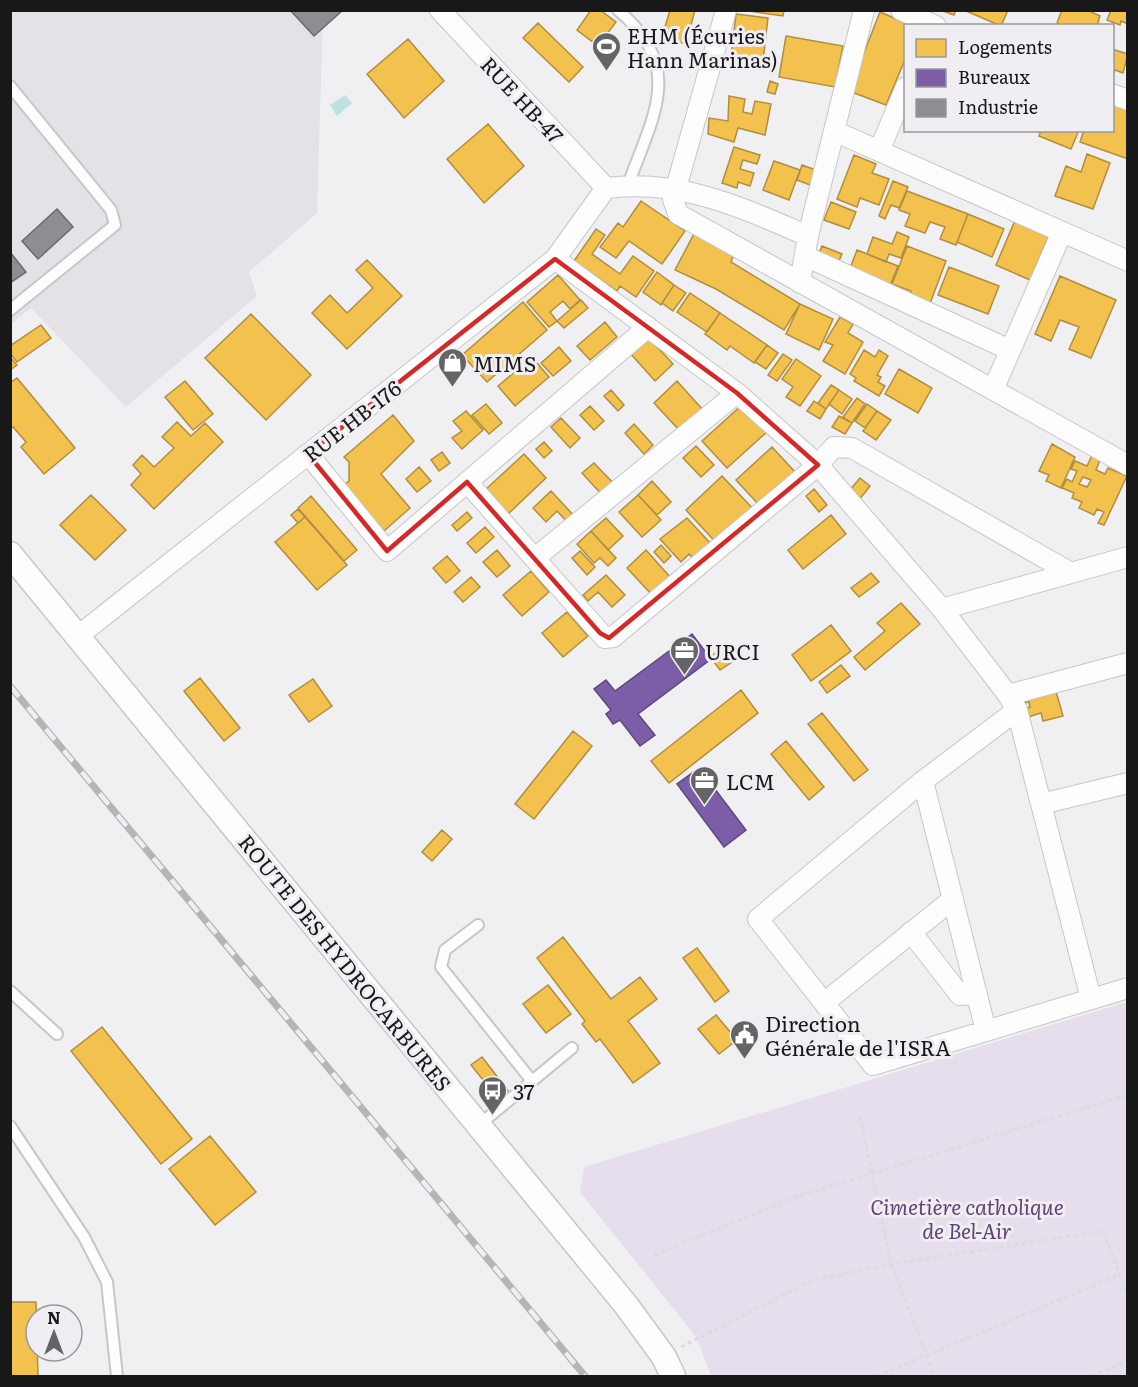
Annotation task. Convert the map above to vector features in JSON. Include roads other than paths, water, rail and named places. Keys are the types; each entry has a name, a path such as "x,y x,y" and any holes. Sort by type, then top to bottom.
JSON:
{"street":[{"name":"RUE HB-47","path":"440,10 606,188"},
{"path":"726,10 677,188 674,204 678,214 1128,465"},
{"path":"800,283 808,236 864,10"},
{"path":"901,10 931,24"},
{"path":"879,151 904,92"},
{"path":"1114,94 1128,100"},
{"path":"834,131 1128,261"},
{"path":"606,188 628,185 677,188 717,198 808,236"},
{"name":"RUE HB-176","path":"78,636 555,259 606,188"},
{"path":"993,390 1062,232"},
{"path":"805,256 1010,350"},
{"path":"555,259 737,393 818,465 942,609 1013,703 1091,999"},
{"path":"308,454 387,551 648,327"},
{"path":"535,558 737,393"},
{"path":"467,482 605,638 613,637 818,465 834,447 852,448 1071,573"},
{"name":"ROUTE DES HYDROCARBURES","path":"10,554 626,1305 669,1367"},
{"path":"942,609 1128,557"},
{"path":"1128,663 1013,703 758,919 873,1065 1128,988"},
{"path":"923,781 986,1031"},
{"path":"1041,804 1128,783"},
{"path":"824,1003 953,899"},
{"path":"910,932 960,995 977,994"}],"lane":[{"path":"618,10 634,24 651,46 659,71 659,94 628,185"},
{"path":"10,86 104,201 114,218 115,225 10,310"},
{"path":"478,925 445,950 441,967 444,974 532,1081"},
{"path":"10,991 57,1034"},
{"path":"479,1125 572,1048"},
{"path":"10,1126 84,1237 107,1282 115,1339 117,1377"}],"water":[{"path":"345,95 352,103 337,116 330,105"}],"railway":[{"path":"10,686 585,1376"}],"place":[{"name":"EHM (Écuries Hann Marinas)","path":"606,72"},
{"name":"MIMS","path":"452,388"},
{"name":"URCI","path":"684,676"},
{"name":"LCM","path":"705,806"},
{"name":"Direction Générale de l'ISRA","path":"744,1060"},
{"name":"37","path":"492,1116"}],"park label":[{"name":"Cimetière catholique de Bel-Air","path":"967,1217"}]}
